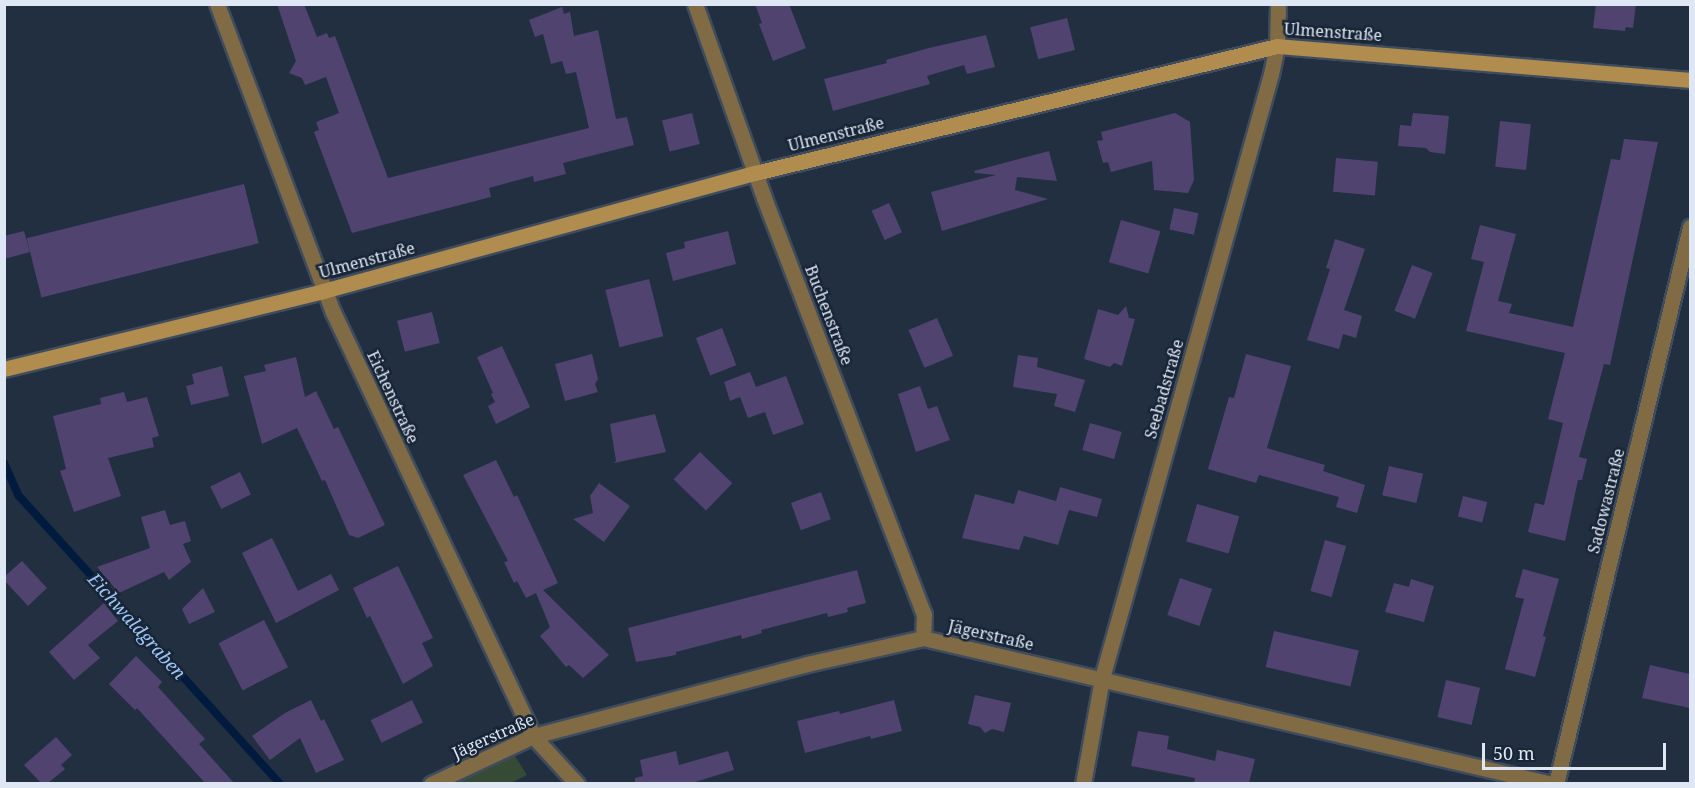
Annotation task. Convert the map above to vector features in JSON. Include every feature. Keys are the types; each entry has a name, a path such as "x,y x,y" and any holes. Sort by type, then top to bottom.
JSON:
{"street":[{"name":"Eichenstraße","path":"217,4 323,291 533,736 577,783"},
{"name":"Buchenstraße","path":"695,4 755,173 924,614 923,638"},
{"name":"Seebadstraße","path":"1083,783 1102,678 1277,46 1278,4"},
{"name":"Ulmenstraße","path":"4,369 323,291 755,173 1277,46 1690,80"},
{"name":"Sadowastraße","path":"1554,783 1690,227"},
{"name":"Jägerstraße","path":"431,783 533,736 807,664 923,638 1554,783"}],"green space":[{"path":"515,756 527,775 511,783 455,783"}],"building":[{"path":"277,4 304,4 317,37 327,33 329,38 335,36 388,178 589,128 576,72 566,74 562,61 551,64 543,34 535,37 529,20 562,7 564,14 570,12 574,36 598,30 616,119 627,117 634,145 563,163 566,174 534,182 533,176 489,188 491,197 352,233 314,132 319,130 316,122 339,113 326,77 305,85 302,78 289,73 296,61"},
{"path":"755,4 789,4 806,48 773,61 759,24 762,23"},
{"path":"1596,4 1636,4 1633,28 1626,27 1625,31 1593,28"},
{"path":"1067,18 1075,50 1038,59 1030,27"},
{"path":"986,35 995,67 967,74 964,65 927,76 930,84 833,111 824,79 887,63 886,60 929,48"},
{"path":"692,113 700,144 670,152 662,120"},
{"path":"1175,113 1190,122 1194,180 1188,193 1154,190 1152,161 1111,172 1108,162 1103,163 1097,141 1103,140 1101,132"},
{"path":"1413,113 1449,116 1445,154 1430,152 1426,148 1398,146 1400,125 1411,126"},
{"path":"1500,121 1531,124 1526,170 1495,167"},
{"path":"1624,139 1658,142 1610,365 1604,364 1579,457 1587,459 1582,480 1578,480 1565,541 1528,532 1535,503 1544,505 1563,423 1548,419 1565,353 1466,331 1484,262 1471,259 1480,225 1516,234 1498,301 1512,304 1509,313 1573,327 1611,159 1620,160"},
{"path":"1049,151 1057,181 1017,177 1015,190 1048,199 942,231 931,192 996,175 974,171"},
{"path":"1336,158 1378,162 1375,196 1333,192"},
{"path":"244,184 259,243 41,297 27,238"},
{"path":"889,203 902,232 885,240 872,211"},
{"path":"1174,208 1198,213 1194,235 1169,230"},
{"path":"1121,220 1160,231 1148,274 1109,262"},
{"path":"24,231 30,252 4,259 4,236"},
{"path":"728,231 736,264 673,281 666,253 685,248 684,242"},
{"path":"1335,239 1365,249 1344,310 1362,316 1356,338 1343,334 1339,349 1307,340 1330,269 1326,268"},
{"path":"1412,265 1433,273 1415,319 1394,311"},
{"path":"649,279 663,336 620,347 605,290"},
{"path":"1126,306 1129,318 1135,319 1122,366 1114,363 1110,367 1084,359 1098,309 1118,315"},
{"path":"432,312 440,343 405,352 397,321"},
{"path":"937,318 953,356 924,368 908,330"},
{"path":"722,328 736,365 710,375 696,338"},
{"path":"502,346 530,407 496,424 488,406 495,402 491,394 493,393 477,357"},
{"path":"592,354 598,379 595,384 598,392 565,401 555,364"},
{"path":"1246,354 1291,366 1267,448 1325,465 1323,471 1365,485 1357,513 1336,507 1339,497 1259,475 1256,483 1208,469 1229,397 1234,398"},
{"path":"1018,355 1038,358 1037,367 1085,380 1075,412 1054,406 1057,394 1013,387"},
{"path":"296,357 305,397 316,391 334,429 338,427 385,525 358,538 349,535 325,480 322,481 297,428 262,444 244,376 266,371 264,365"},
{"path":"222,366 229,396 191,405 186,386 194,384 192,374"},
{"path":"750,372 756,387 786,376 804,424 773,435 765,412 748,418 740,397 730,401 724,382"},
{"path":"920,386 928,409 937,406 950,440 916,452 898,394"},
{"path":"124,392 127,402 147,397 159,436 152,438 154,447 108,458 121,496 74,512 60,471 66,469 53,416 101,404 100,398"},
{"path":"655,414 666,452 614,463 616,461 610,424"},
{"path":"1090,423 1122,432 1114,459 1082,450"},
{"path":"700,452 732,483 706,511 674,479"},
{"path":"496,460 514,497 517,495 558,583 543,590 609,655 583,678 569,665 566,667 540,636 550,627 536,593 526,598 517,581 514,583 504,562 508,561 463,475"},
{"path":"1389,466 1423,474 1416,503 1382,495"},
{"path":"240,472 251,494 221,509 210,486"},
{"path":"599,483 630,506 604,542 573,519 593,513 590,496"},
{"path":"1060,487 1102,499 1097,517 1069,510 1058,545 1024,536 1019,550 962,538 975,494 1014,504 1018,490 1056,501"},
{"path":"821,492 831,519 801,530 791,503"},
{"path":"1463,496 1487,502 1482,522 1458,516"},
{"path":"1197,504 1239,516 1229,554 1186,541"},
{"path":"165,510 170,525 185,521 191,541 183,544 191,562 169,580 164,572 119,593 97,567 150,548 141,517"},
{"path":"272,538 298,591 331,574 339,590 276,623 242,553"},
{"path":"1325,540 1346,546 1332,597 1310,591"},
{"path":"22,561 47,588 28,606 4,580 4,577"},
{"path":"398,566 433,638 422,643 433,666 403,684 370,616 367,618 353,588"},
{"path":"1523,569 1559,579 1543,636 1546,637 1535,677 1505,669 1524,599 1515,597"},
{"path":"857,570 866,603 847,608 848,612 828,617 827,613 761,630 762,633 742,639 741,635 676,652 676,655 636,662 628,628"},
{"path":"1180,578 1212,589 1199,626 1167,615"},
{"path":"1411,579 1434,586 1424,622 1385,612 1394,583 1409,587"},
{"path":"203,588 215,612 189,624 182,609"},
{"path":"104,603 118,621 88,645 100,658 74,680 49,652"},
{"path":"264,620 288,667 243,690 219,643"},
{"path":"1274,631 1359,651 1350,687 1266,667"},
{"path":"136,656 162,682 158,687 205,739 199,744 234,783 205,783 137,708 135,710 109,684"},
{"path":"1650,665 1690,674 1690,708 1642,698"},
{"path":"1446,680 1480,688 1472,725 1437,717"},
{"path":"975,695 1011,703 1004,732 992,729 985,733 980,727 968,724"},
{"path":"311,700 321,721 324,719 344,760 316,773 300,738 270,760 252,736 285,713"},
{"path":"412,700 423,722 382,743 371,720"},
{"path":"894,700 902,731 871,739 870,736 805,753 797,721 839,711 840,714"},
{"path":"1138,731 1169,736 1167,749 1215,761 1217,750 1255,759 1249,783 1194,783 1195,778 1131,766"},
{"path":"56,737 72,755 61,765 65,769 48,783 41,783 24,765"},
{"path":"676,751 679,765 728,751 734,770 692,783 635,783 635,778 643,776 640,760"}],"waterway":[{"name":"Eichwaldgraben","path":"4,463 19,496 280,784"}]}
